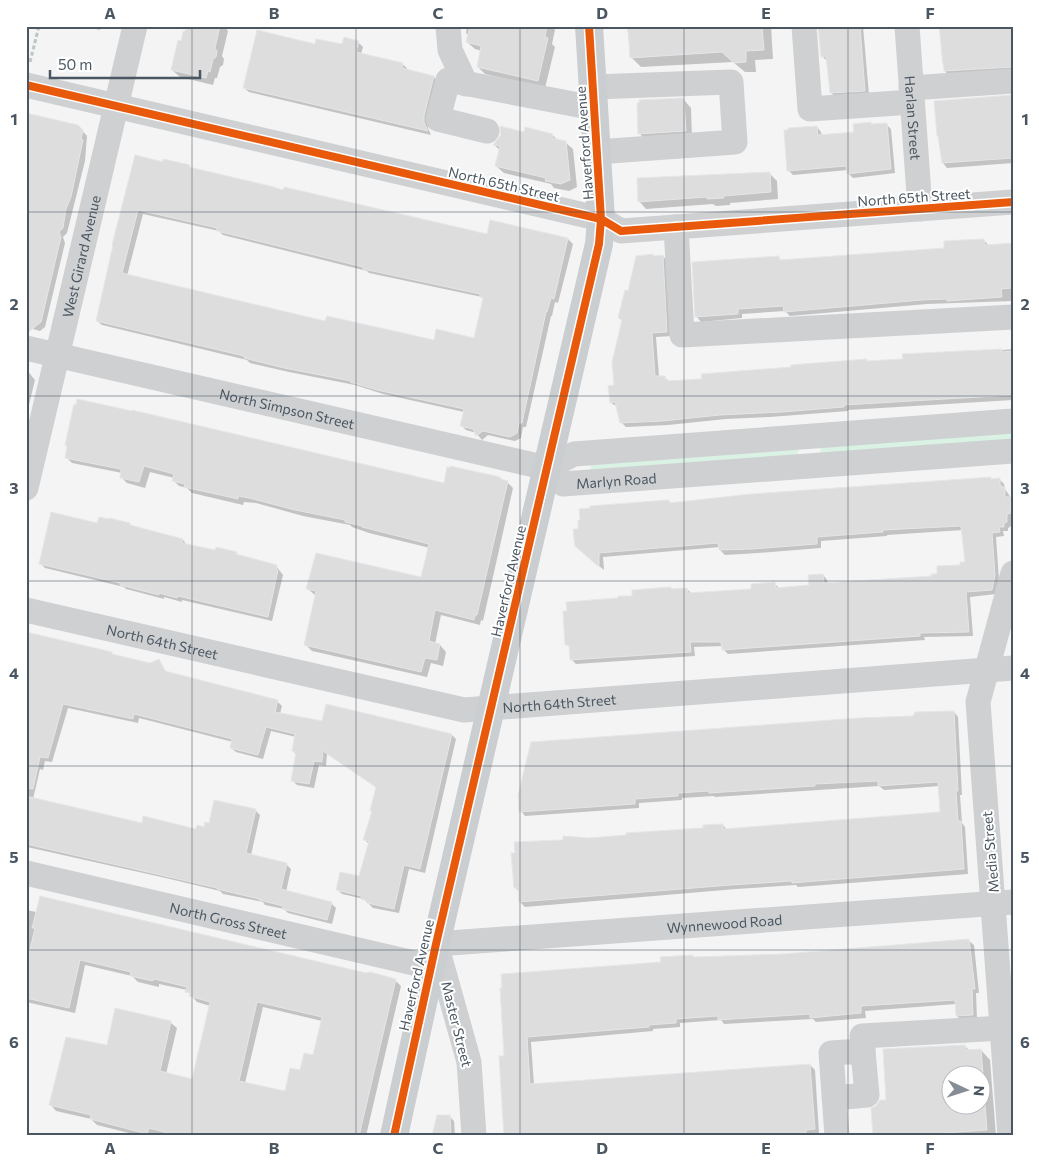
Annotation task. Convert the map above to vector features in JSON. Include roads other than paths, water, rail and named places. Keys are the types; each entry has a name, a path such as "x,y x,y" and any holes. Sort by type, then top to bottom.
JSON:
{"main road":[{"name":"Haverford Avenue","path":"394,1136 433,955 599,244 601,219 589,26"}],"street":[{"name":"West Girard Avenue","path":"26,488 135,26"},
{"path":"448,26 450,50 466,84"},
{"path":"804,26 810,109 1013,81"},
{"name":"Harlan Street","path":"907,26 920,209"},
{"name":"North 65th Street","path":"28,74 116,106 601,219 622,231 1013,202"},
{"path":"487,131 438,119 448,80 466,84 594,98 731,82 736,142 597,152"},
{"path":"676,227 682,335 1013,317"},
{"name":"North Simpson Street","path":"26,348 547,468"},
{"name":"Marlyn Road","path":"1013,421 574,454 547,468 563,484 1013,451"},
{"path":"809,436 811,466"},
{"name":"Media Street","path":"1010,1136 1003,1028 1003,903 978,702 1013,573"},
{"name":"North 64th Street","path":"26,610 464,710 491,706 1013,668"},
{"name":"North Gross Street","path":"26,872 433,955"},
{"name":"Wynnewood Road","path":"433,955 1003,903"},
{"name":"Master Street","path":"433,955 469,1062 474,1136"},
{"path":"834,1098 867,1095 862,1036 1003,1028"},
{"path":"836,1136 831,1053 863,1051"}]}
